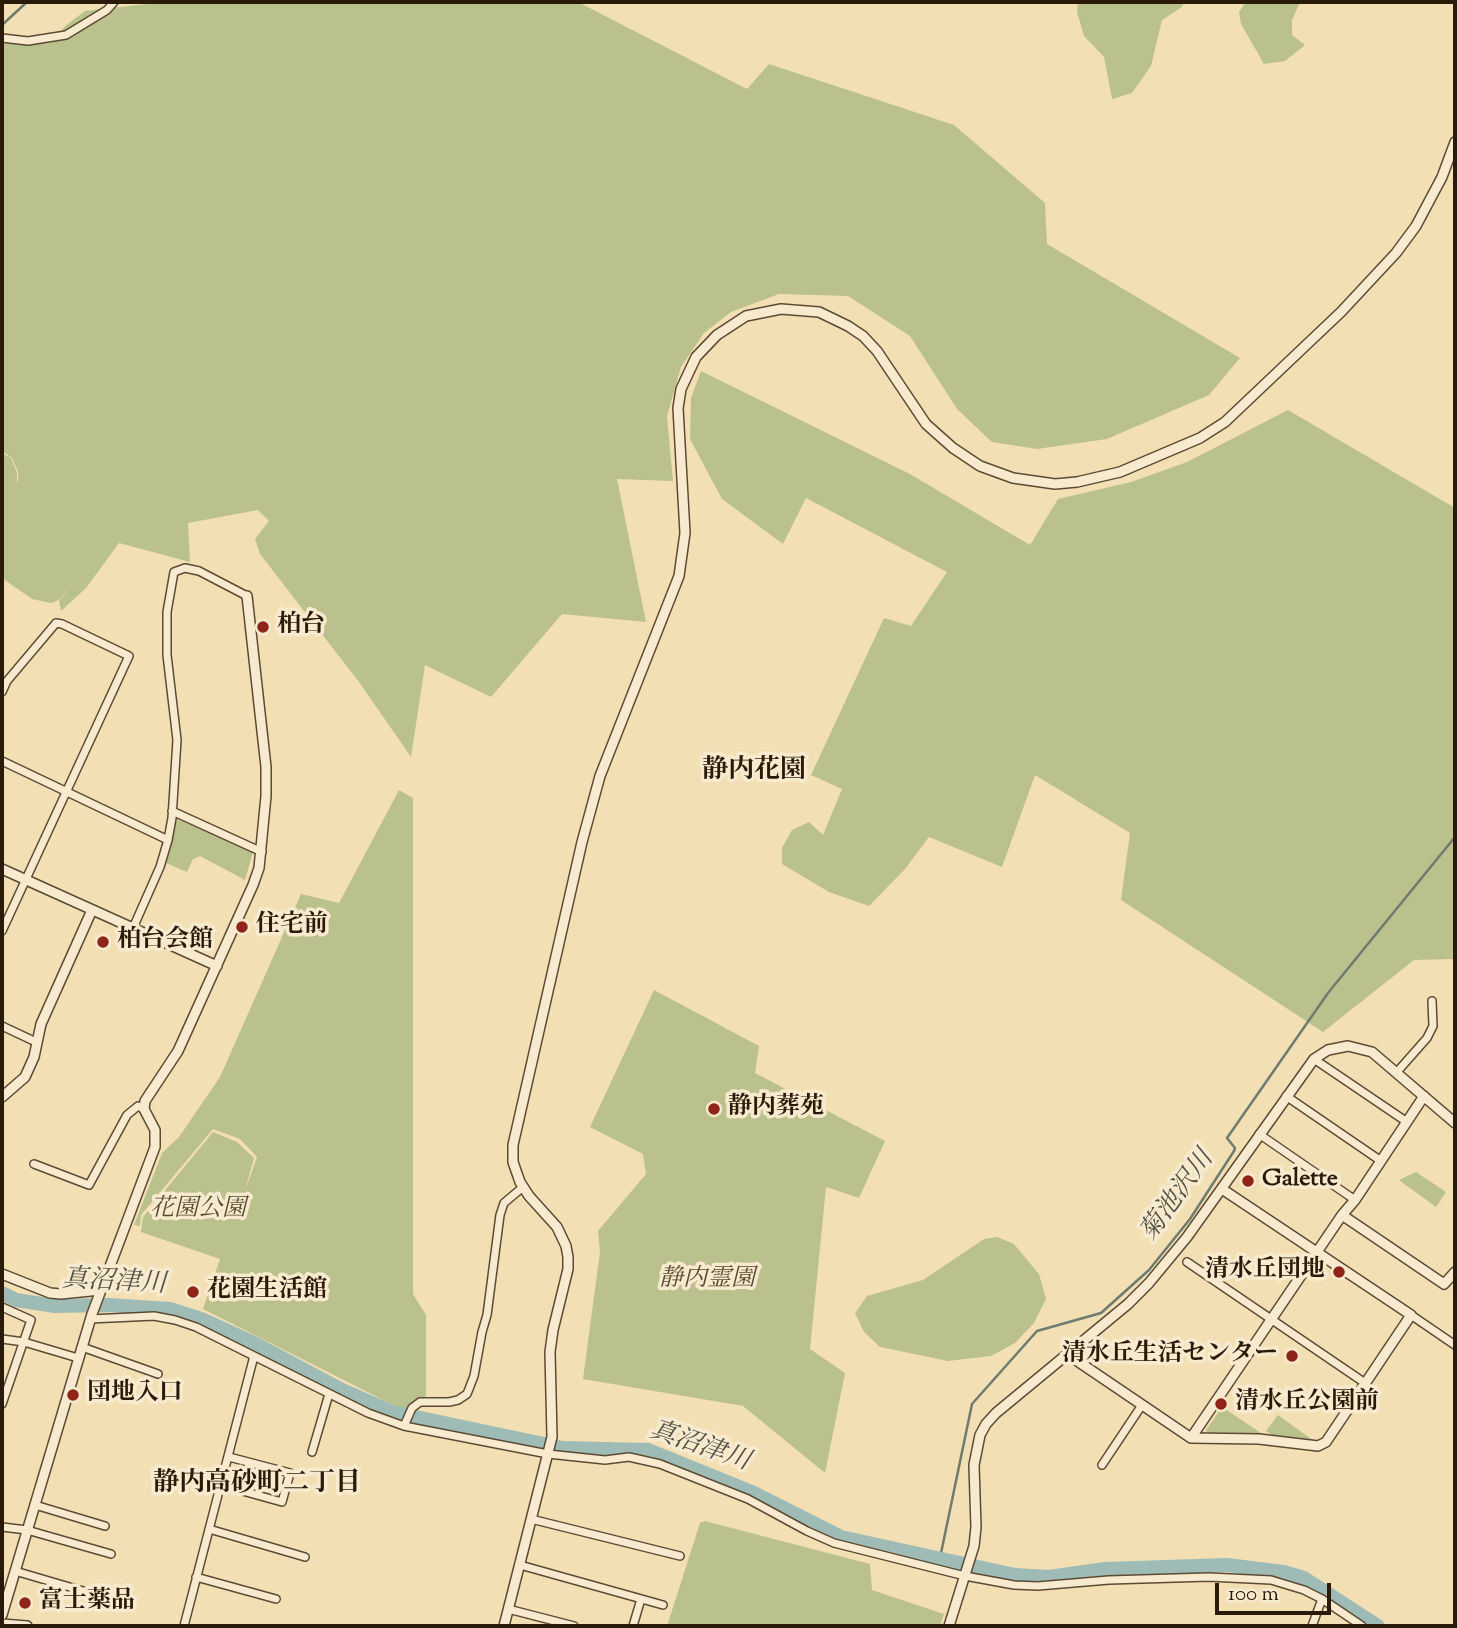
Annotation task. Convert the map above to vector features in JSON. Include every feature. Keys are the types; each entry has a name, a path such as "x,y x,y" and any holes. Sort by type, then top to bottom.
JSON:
{"street":[{"path":"2,38 28,41 66,35 107,10 114,2"},
{"path":"504,1626 552,1437 551,1341 568,1257 557,1227 523,1186 513,1162 513,1145 582,842 600,776 679,576 685,533 678,408 687,372 706,345 746,316 764,311 801,309 819,312 863,336 877,351 926,424 953,448 980,466 1013,478 1042,483 1100,478 1199,438 1248,403 1396,253 1429,202 1455,142"},
{"path":"2,1615 91,1316 155,1147 155,1130 144,1109 145,1101 178,1051 253,885 262,852 266,767 247,596 200,571 185,568 174,572 167,612 167,655 177,740 169,840 133,928"},
{"path":"2,692 7,681 56,623 129,656 2,931"},
{"path":"2,761 169,840"},
{"path":"172,811 262,852"},
{"path":"2,869 217,966"},
{"path":"2,1097 25,1077 34,1057 41,1024 92,910"},
{"path":"1397,1072 1427,1038 1433,1026 1432,1001"},
{"path":"2,1026 36,1042"},
{"path":"949,1626 966,1574 976,1527 974,1465 980,1435 996,1413 1128,1304 1149,1283 1187,1237 1314,1059 1335,1048 1354,1046 1372,1052 1455,1123"},
{"path":"1314,1059 1407,1122"},
{"path":"1286,1096 1381,1161"},
{"path":"1191,1438 1424,1096"},
{"path":"34,1164 89,1185 127,1115 138,1106 144,1109"},
{"path":"1259,1134 1355,1200"},
{"path":"405,1424 412,1408 420,1402 458,1400 467,1394 474,1377 482,1332 488,1315 500,1215 504,1203 523,1186"},
{"path":"1222,1189 1455,1345"},
{"path":"1342,1215 1444,1284 1455,1272"},
{"path":"1186,1262 1365,1383"},
{"path":"2,1274 50,1293 99,1294"},
{"path":"2,1307 31,1321 5,1386 2,1404"},
{"path":"1067,1354 1191,1438 1259,1439 1322,1444 1411,1315"},
{"path":"91,1316 154,1316 175,1320 195,1327 368,1413 405,1424 549,1452 605,1460 629,1457 660,1464 748,1499 834,1543 1014,1585 1038,1586 1109,1580 1251,1578 1290,1585 1322,1599 1362,1626"},
{"path":"2,1339 24,1342 78,1358"},
{"path":"82,1347 158,1374"},
{"path":"184,1626 254,1356"},
{"path":"312,1452 329,1394"},
{"path":"1102,1465 1142,1405"},
{"path":"221,1485 282,1502 290,1473 229,1457"},
{"path":"35,1505 105,1526"},
{"path":"531,1519 680,1556"},
{"path":"2,1527 27,1530 111,1554"},
{"path":"209,1530 305,1557"},
{"path":"520,1565 663,1605"},
{"path":"15,1571 90,1593"},
{"path":"197,1577 276,1599"},
{"path":"633,1626 641,1599"},
{"path":"1312,1626 1322,1599"},
{"path":"508,1609 574,1626"},
{"path":"2,1624 27,1626"}],"green space":[{"path":"164,2 578,2 747,89 769,64 954,125 1045,203 1047,244 1240,358 1209,395 1107,439 1037,449 992,442 957,409 910,336 848,296 779,294 731,312 704,333 681,367 667,416 673,481 617,479 646,622 562,614 491,697 425,665 411,757 359,682 260,554 255,539 269,521 258,510 188,523 190,562 119,543 86,588 61,611 59,601 74,581 59,600 51,603 32,599 2,578 2,453 11,458 17,473 17,483 18,472 12,458 2,451 2,41 54,41 65,26 85,11"},
{"path":"1078,2 1184,2 1182,7 1162,20 1151,66 1132,93 1112,99 1104,57 1084,36 1077,12"},
{"path":"1246,2 1300,2 1292,20 1292,35 1305,45 1285,61 1264,64 1241,24 1239,12"},
{"path":"701,371 910,474 1030,545 1058,499 1131,482 1187,462 1288,410 1455,508 1455,959 1414,960 1323,1032 1121,900 1130,833 1035,775 1002,867 929,837 905,869 869,906 829,892 782,864 782,848 792,830 809,822 823,835 842,789 811,775 884,618 911,626 947,572 806,498 783,544 722,499 690,439 691,398"},
{"name":"花園公園","path":"399,790 413,798 413,1294 426,1315 426,1396 405,1411 203,1309 220,1259 141,1232 143,1217 213,1132 237,1142 254,1158 245,1191 257,1157 240,1139 213,1129 141,1215 140,1226 134,1225 162,1153 179,1137 220,1077 301,894 339,903"},
{"path":"177,819 253,852 245,880 200,856 193,859 187,872 166,863"},
{"name":"静内霊園","path":"654,990 759,1046 755,1073 885,1141 859,1198 826,1187 810,1349 845,1373 825,1473 743,1406 583,1379 600,1252 598,1231 646,1174 643,1154 590,1127"},
{"path":"1416,1172 1446,1192 1436,1207 1399,1180"},
{"path":"997,1237 1014,1244 1039,1274 1046,1299 1034,1323 1015,1343 991,1356 948,1361 880,1347 864,1332 855,1313 867,1296 923,1280 984,1239"},
{"path":"1222,1407 1262,1434 1208,1434 1206,1430"},
{"path":"1278,1415 1314,1441 1272,1435 1266,1431"},
{"path":"705,1521 870,1564 872,1590 944,1614 940,1626 667,1626 700,1523"}],"waterway":[{"path":"2,25 27,2"},
{"name":"菊池沢川","path":"940,1558 972,1404 1037,1331 1101,1313 1149,1270 1190,1219 1234,1151 1235,1148 1227,1138 1328,993 1455,837"},
{"name":"真沼津川","path":"2,1293 16,1300 55,1306 108,1305 170,1309 204,1320 252,1342 342,1390 392,1412 563,1448 648,1450 754,1493 841,1537 1015,1575 1049,1577 1105,1569 1227,1565 1284,1572 1304,1578 1378,1626"}],"place":[{"name":"柏台","path":"263,627"},
{"name":"住宅前","path":"242,927"},
{"name":"柏台会館","path":"103,942"},
{"name":"静内葬苑","path":"714,1109"},
{"name":"Galette","path":"1248,1181"},
{"name":"清水丘団地","path":"1339,1272"},
{"name":"花園生活館","path":"193,1292"},
{"name":"清水丘生活センター","path":"1292,1356"},
{"name":"団地入口","path":"73,1395"},
{"name":"清水丘公園前","path":"1221,1404"},
{"name":"富士薬品","path":"25,1603"}],"district":[{"name":"静内花園","path":"754,773"},
{"name":"静内高砂町二丁目","path":"257,1486"}]}
